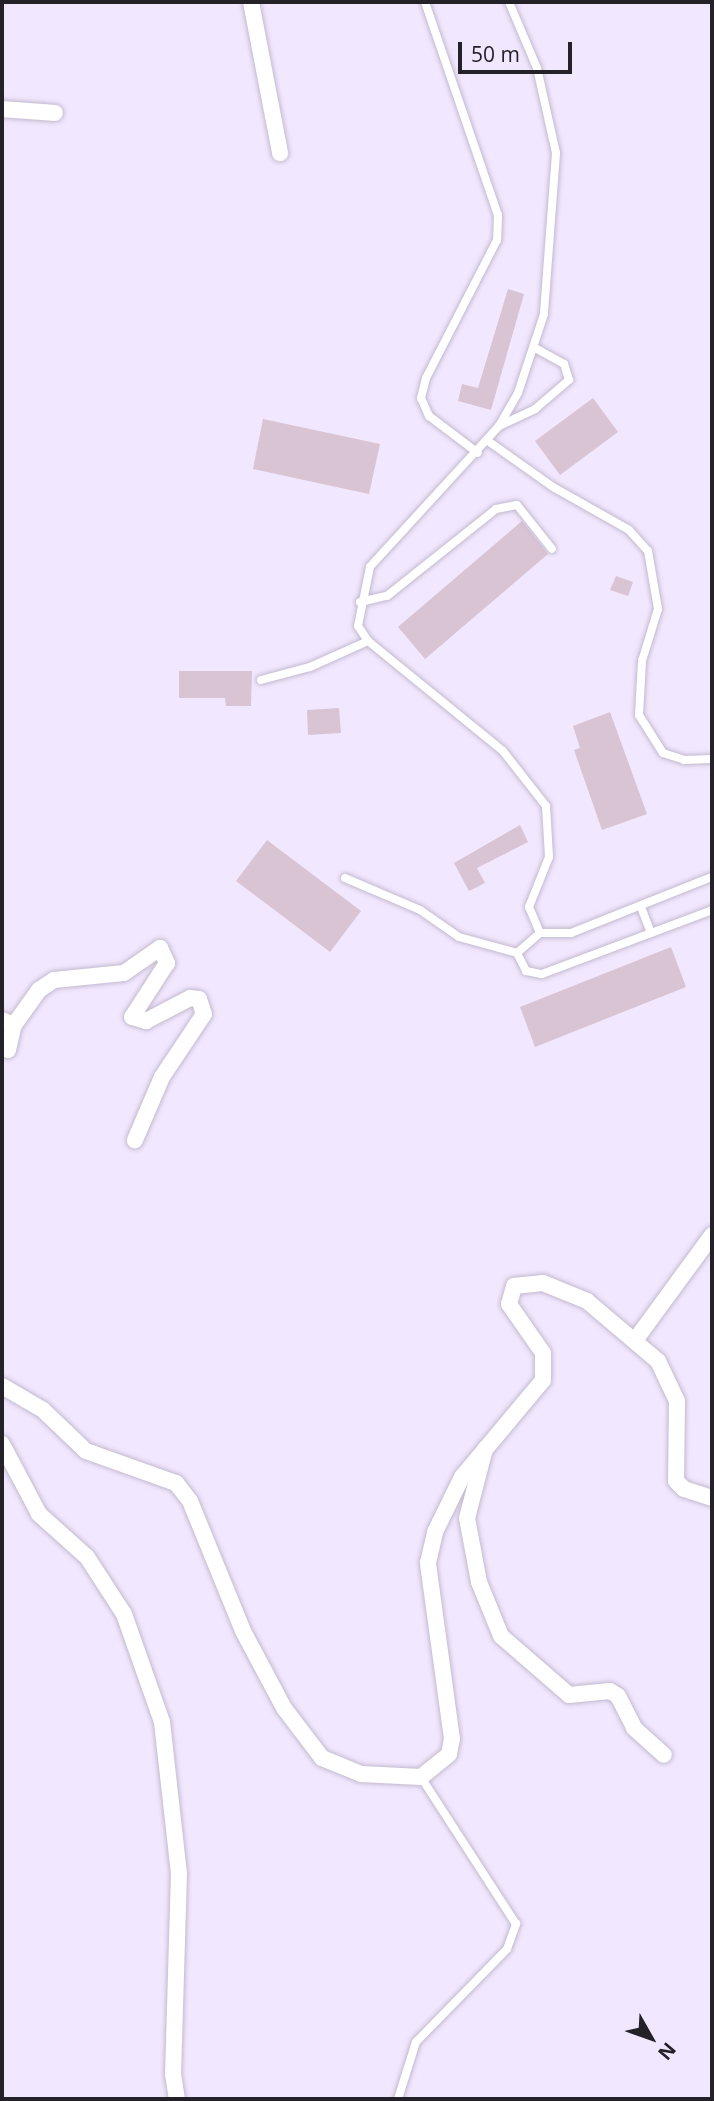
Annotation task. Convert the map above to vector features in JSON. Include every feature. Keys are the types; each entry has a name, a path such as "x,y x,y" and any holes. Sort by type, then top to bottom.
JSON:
{"street":[{"path":"251,2 280,153"},
{"path":"2,109 55,113"},
{"path":"8,1050 8,1023 39,990 54,979 124,973 152,948 160,948 167,963 132,1017 146,1021 190,998 199,999 204,1014 162,1077 135,1140"},
{"path":"636,1339 712,1235"},
{"path":"2,1386 43,1410 86,1451 176,1483 190,1501 221,1583 265,1672 322,1758 361,1774 421,1777 438,1768 452,1739 428,1563 447,1503 485,1449 537,1392 545,1366 542,1353 509,1304 514,1286 543,1283 569,1293 636,1339 671,1378 678,1410 676,1481 684,1489 712,1498"},
{"path":"2,1444 39,1514 88,1557 124,1614 162,1722 179,1873 173,2074 177,2099"},
{"path":"485,1449 467,1518 479,1582 501,1636 569,1695 610,1691 618,1696 634,1728 664,1755"}],"lane":[{"path":"425,2 498,215 497,240 426,378 421,398 429,416 478,453"},
{"path":"509,2 537,68 556,153 544,314 535,348 499,426 478,453 391,539 370,567 360,602 358,626 368,641 503,751 546,806 549,857 529,907 540,933"},
{"path":"499,426 535,410 569,380 564,364 535,348"},
{"path":"488,441 553,487 629,530 648,551 658,609 642,661 639,715 663,754 712,759"},
{"path":"360,602 387,596 496,509 517,505 552,549"},
{"path":"261,680 310,667 368,641"},
{"path":"517,953 540,933 570,933 712,877"},
{"path":"345,878 420,910 459,937 517,953 526,971 542,974 712,909"},
{"path":"641,907 650,933"},
{"path":"398,2099 416,2042 507,1949 516,1924 421,1777"}],"building":[{"path":"508,289 524,294 491,410 458,401 462,384 478,388"},
{"path":"593,398 618,432 560,475 535,441"},
{"path":"263,419 380,444 369,494 253,469"},
{"path":"522,521 548,554 425,659 398,627"},
{"path":"616,576 633,582 628,596 610,590"},
{"path":"179,671 252,671 251,706 226,706 225,698 179,698"},
{"path":"339,708 341,733 308,735 307,710"},
{"path":"610,712 647,814 602,830 574,750 580,748 573,726"},
{"path":"520,825 528,842 477,868 485,883 469,891 454,863"},
{"path":"267,840 361,911 330,952 236,881"},
{"path":"671,947 686,987 535,1047 520,1007"}]}
